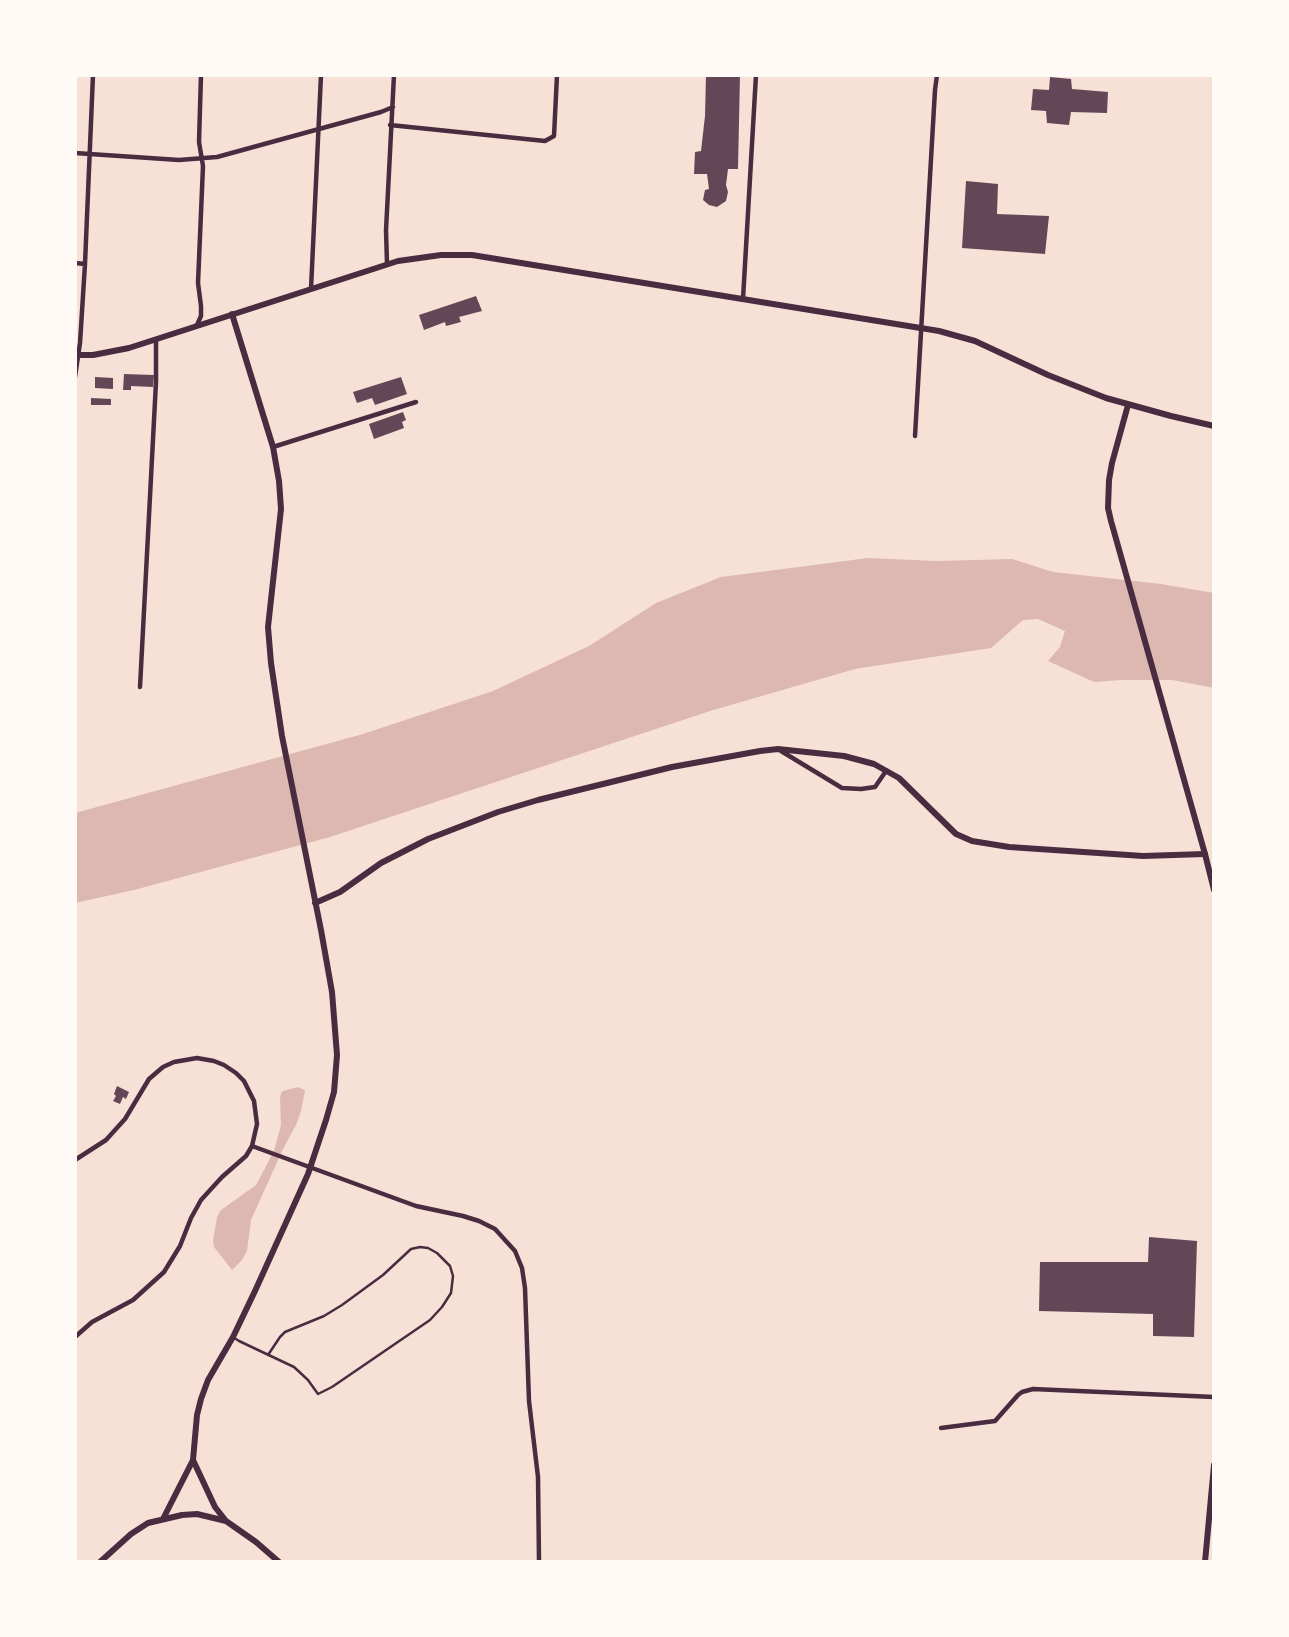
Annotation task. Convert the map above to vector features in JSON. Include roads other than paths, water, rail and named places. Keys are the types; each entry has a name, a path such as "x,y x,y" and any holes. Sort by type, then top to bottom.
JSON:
{"street":[{"path":"75,377 85,264 93,75"},
{"path":"197,325 201,316 198,283 203,166 199,142 201,75"},
{"path":"311,289 321,75"},
{"path":"387,264 386,230 394,75"},
{"path":"390,125 540,141 550,139 555,131 557,75"},
{"path":"743,299 756,75"},
{"path":"915,436 937,75"},
{"path":"75,153 202,159 225,155 393,107"},
{"path":"76,355 116,351 156,340 387,264 429,256 472,256 921,327 975,341 1061,380 1128,405 1214,425"},
{"path":"75,263 85,264"},
{"path":"163,1519 193,1460 197,1415 208,1380 233,1337 310,1168 334,1092 337,1055 332,992 273,684 268,627 281,509 279,481 272,447 232,314"},
{"path":"140,687 156,340"},
{"path":"272,447 416,402"},
{"path":"1128,405 1112,463 1108,508 1214,890"},
{"path":"315,903 340,892 381,863 428,839 498,812 672,767 778,749 864,760 887,770 899,778 951,830 972,841 1009,847 1143,856 1205,854"},
{"path":"778,749 842,788 875,787 887,770"},
{"path":"75,1160 106,1140 125,1119 149,1079 174,1062 197,1058 224,1065 244,1081 254,1101 257,1124 252,1146 246,1156 201,1200 180,1246 164,1272 146,1291 92,1322 75,1337"},
{"path":"252,1146 416,1206 479,1221 495,1229 515,1251 522,1268 525,1288 528,1401 538,1477 539,1562"},
{"path":"941,1428 995,1421 1017,1395 1033,1389 1214,1397"},
{"path":"193,1460 211,1498 226,1521"},
{"path":"1205,1562 1214,1465"},
{"path":"100,1562 148,1523 197,1514 226,1521 279,1562"}],"lane":[{"path":"233,1337 268,1355 294,1367 318,1394 430,1320 451,1293 453,1276 450,1266 428,1248 411,1249 383,1275 342,1305 324,1316 285,1332 268,1355"}]}
